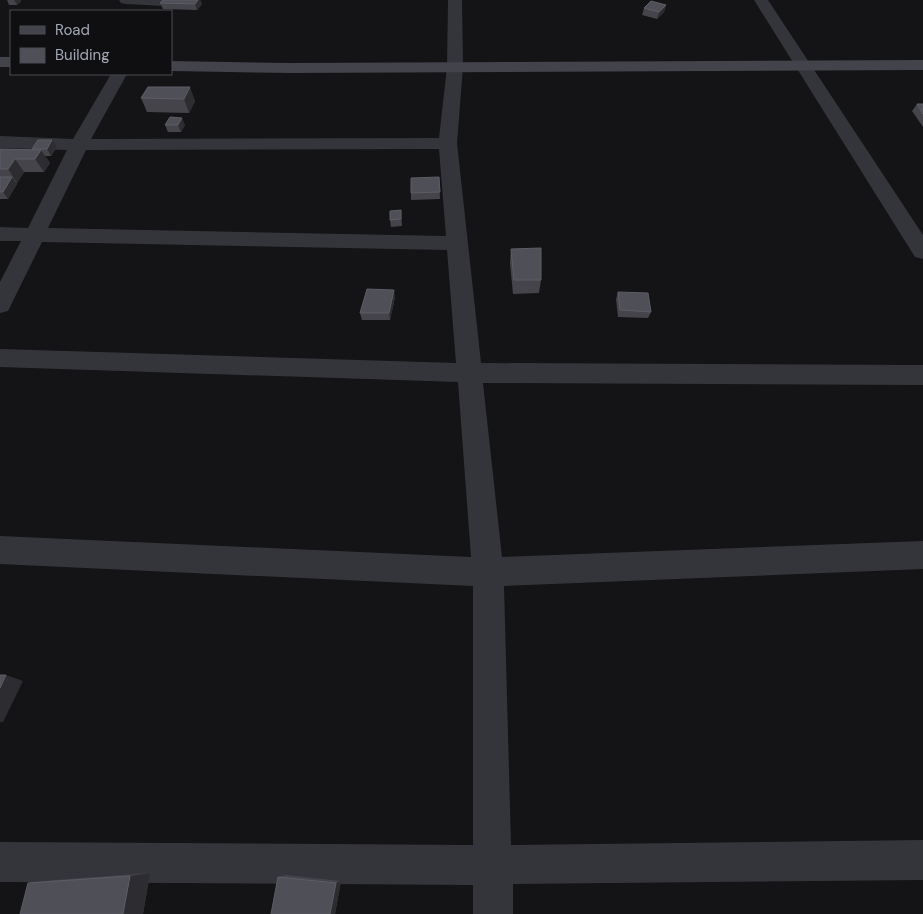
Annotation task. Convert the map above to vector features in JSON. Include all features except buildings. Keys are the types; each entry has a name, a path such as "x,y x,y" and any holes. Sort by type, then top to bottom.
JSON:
{"street":[{"path":"126,0 163,4"},
{"path":"455,0 455,67 448,142 488,572 493,914"},
{"path":"761,0 805,65 923,252"},
{"path":"172,66 290,68 923,65"},
{"path":"0,305 79,145 118,75"},
{"path":"0,142 79,145 448,142"},
{"path":"0,234 458,243"},
{"path":"0,358 469,373 923,374"},
{"path":"0,550 488,572 923,555"},
{"path":"0,862 492,865 923,860"}]}
